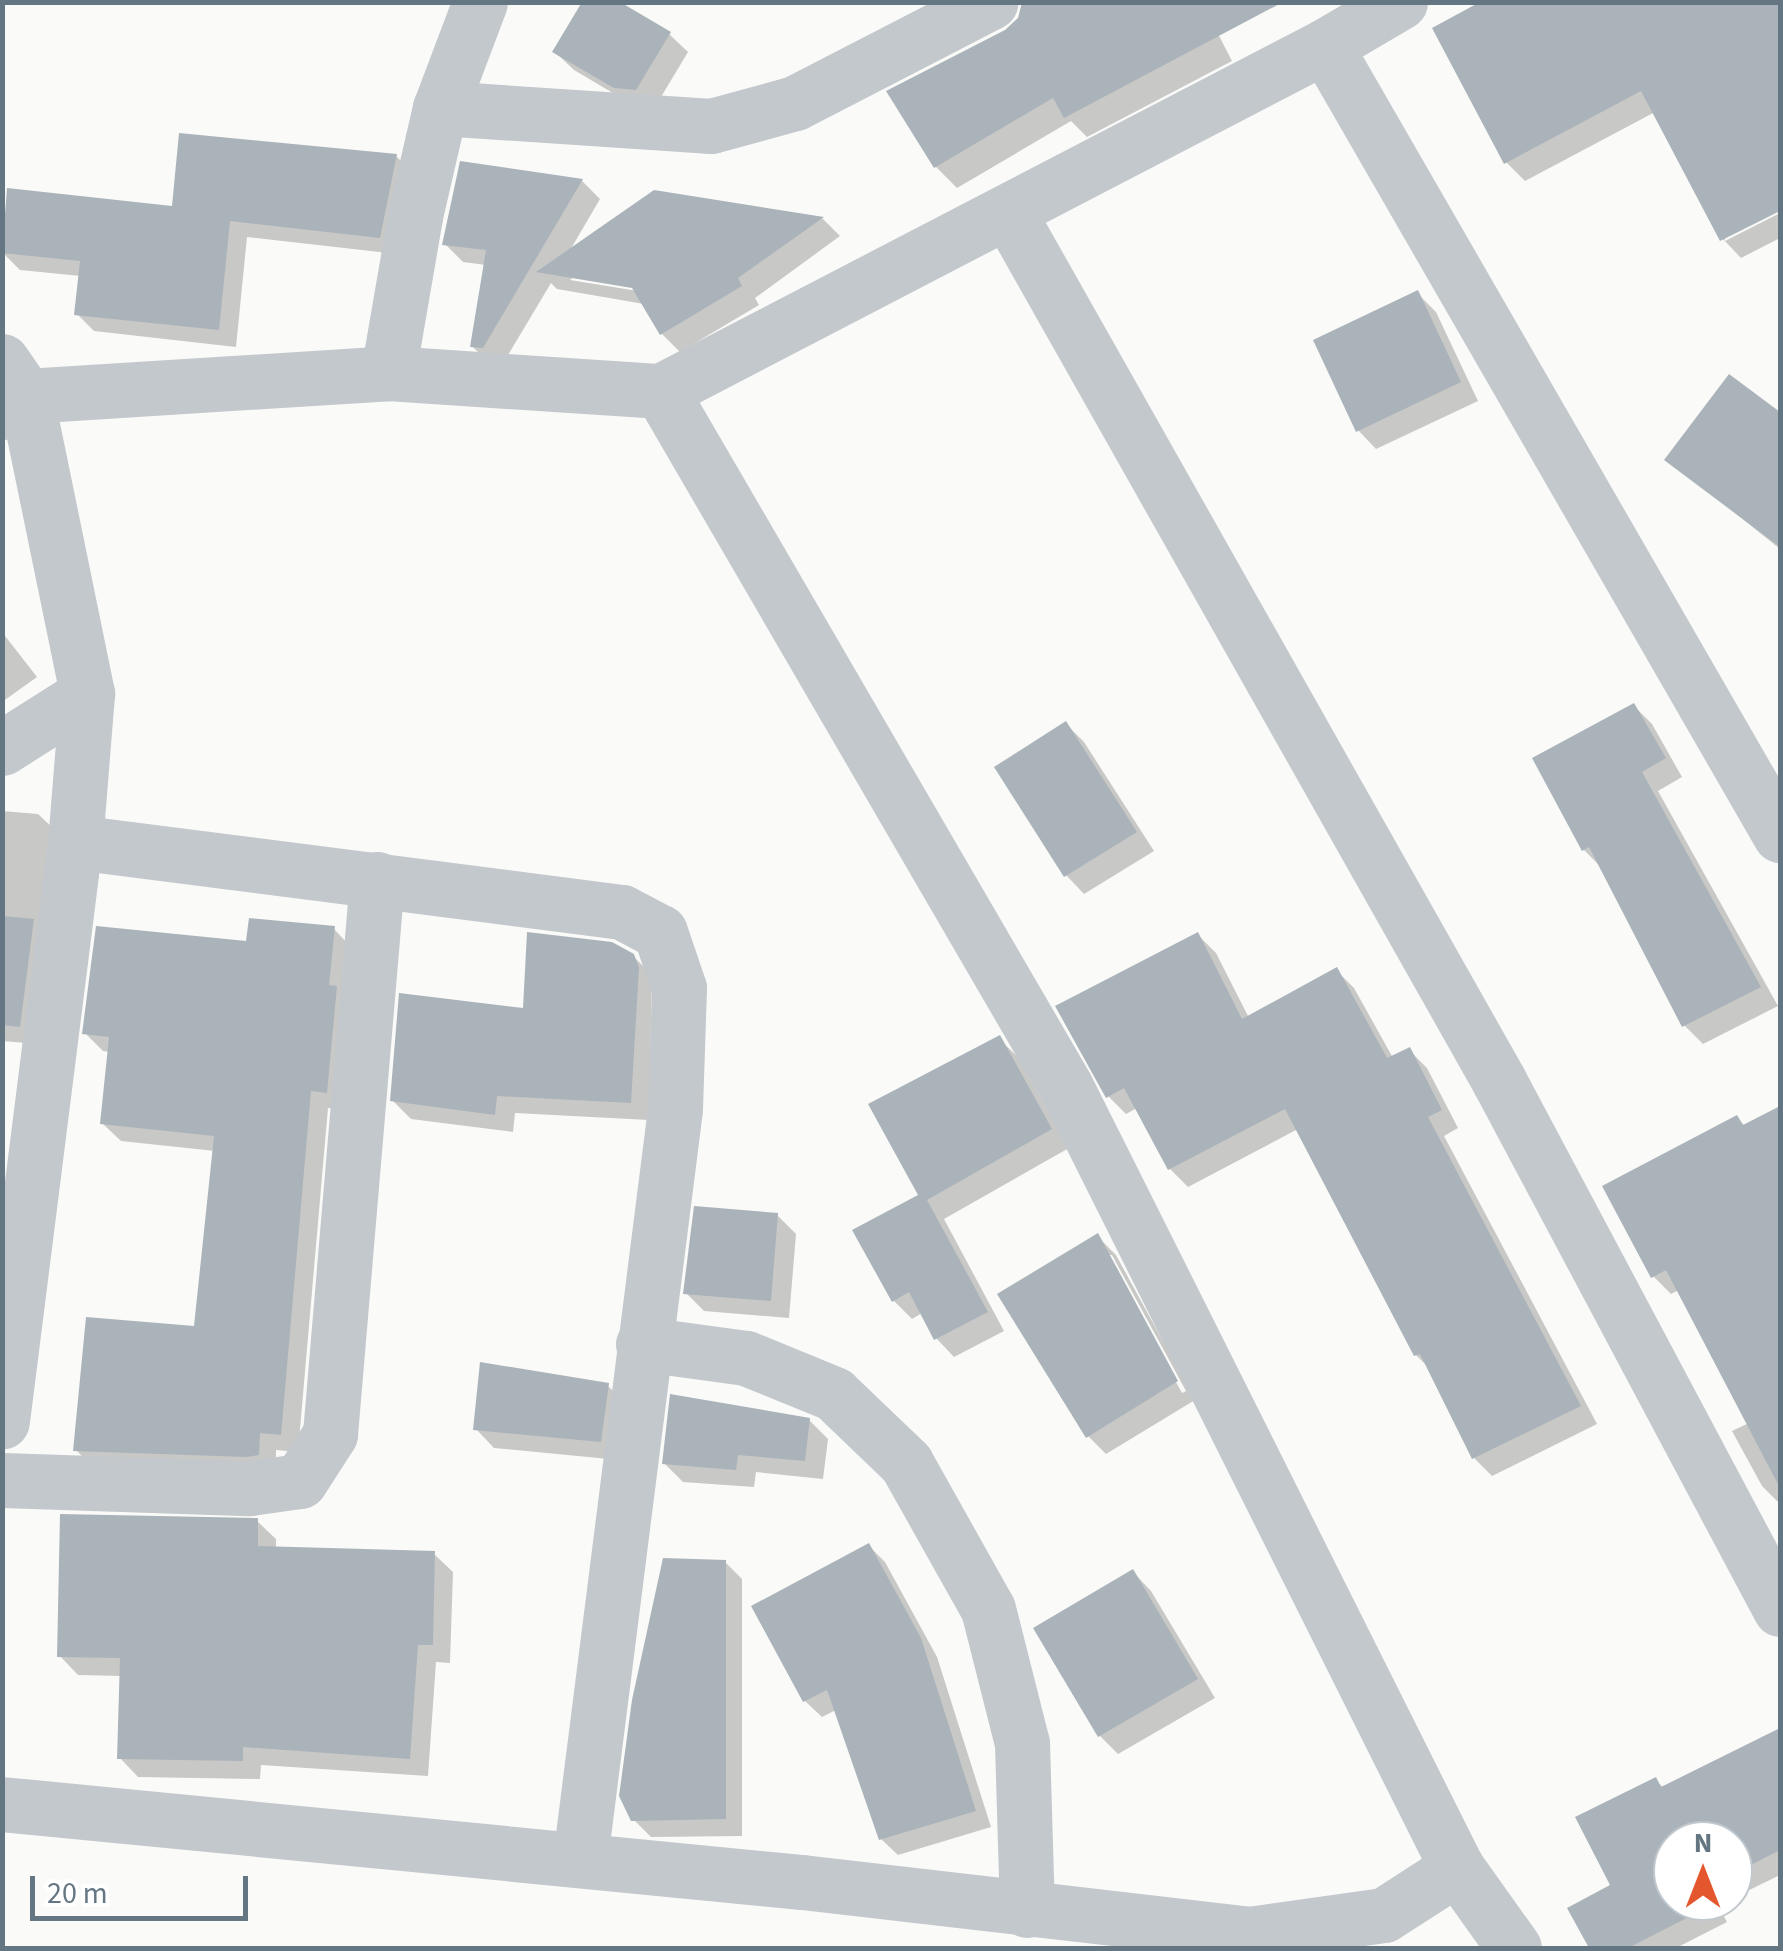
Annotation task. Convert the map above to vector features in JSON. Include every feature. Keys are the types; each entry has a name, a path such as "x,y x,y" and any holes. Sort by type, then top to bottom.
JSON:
{"street":[{"path":"388,373 415,216 440,108 480,2"},
{"path":"440,108 711,126 795,103 990,2"},
{"path":"2,1421 75,842 87,694 10,389 388,373 661,391 1325,46 1400,2"},
{"path":"1325,46 1778,827"},
{"path":"1008,212 1499,1081 1780,1610"},
{"path":"661,391 1066,1087 1458,1868 1514,1948"},
{"path":"2,748 87,694"},
{"path":"75,842 622,912 660,932 679,988 676,1109 580,1859"},
{"path":"2,1480 248,1488 300,1481 330,1434 376,879"},
{"path":"643,1344 746,1358 834,1394 906,1463 988,1609 1022,1743 1027,1910"},
{"path":"2,1804 580,1859 1250,1934 1384,1915 1458,1868"}],"building":[{"path":"582,2 620,2 671,32 636,90 614,88 552,52"},
{"path":"1022,2 1283,2 1064,118 1053,98 934,168 886,91 1005,30 1018,18"},
{"path":"1480,2 1780,2 1780,211 1720,241 1641,91 1504,164 1432,28"},
{"path":"179,133 397,154 380,238 230,221 219,330 74,315 80,261 2,253 7,188 172,206"},
{"path":"460,161 583,179 483,348 470,347 486,250 442,245"},
{"path":"654,190 824,217 738,278 742,286 660,335 632,288 536,272"},
{"path":"1418,290 1461,382 1356,432 1313,340"},
{"path":"1729,374 1780,412 1780,547 1664,460"},
{"path":"1634,703 1666,758 1642,772 1761,987 1682,1027 1589,847 1582,851 1532,758"},
{"path":"1066,721 1137,832 1064,877 994,767"},
{"path":"2,916 34,919 20,1027 2,1025"},
{"path":"249,918 335,926 329,985 337,986 327,1093 311,1091 281,1435 260,1433 259,1455 247,1457 73,1451 86,1317 194,1326 214,1136 100,1124 109,1037 82,1034 96,926 246,941"},
{"path":"527,932 612,942 634,954 639,968 631,1103 497,1096 495,1115 390,1101 399,993 523,1008"},
{"path":"1198,932 1242,1019 1337,967 1387,1058 1410,1047 1442,1110 1428,1117 1581,1406 1472,1459 1420,1354 1414,1356 1285,1109 1168,1170 1124,1088 1106,1098 1055,1006"},
{"path":"1000,1035 1052,1129 927,1200 988,1312 934,1340 909,1292 892,1302 852,1230 918,1195 868,1104"},
{"path":"1780,1106 1780,1488 1666,1270 1651,1278 1602,1186 1737,1115 1743,1125"},
{"path":"694,1206 778,1213 771,1301 683,1294"},
{"path":"1098,1233 1178,1381 1086,1438 997,1294"},
{"path":"480,1362 609,1383 601,1442 473,1430"},
{"path":"670,1394 810,1418 805,1461 738,1455 736,1470 662,1464"},
{"path":"60,1514 258,1518 258,1546 435,1551 433,1645 418,1645 410,1759 243,1747 243,1761 117,1759 120,1658 57,1657"},
{"path":"869,1543 921,1638 976,1811 879,1840 827,1690 803,1702 751,1606"},
{"path":"663,1558 726,1560 726,1819 631,1821 619,1796 632,1700"},
{"path":"1133,1569 1198,1679 1098,1737 1033,1628"},
{"path":"1780,1728 1780,1850 1753,1864 1753,1821 1653,1821 1653,1921 1681,1921 1628,1948 1589,1948 1567,1908 1610,1885 1575,1817 1656,1777 1661,1787"}]}
